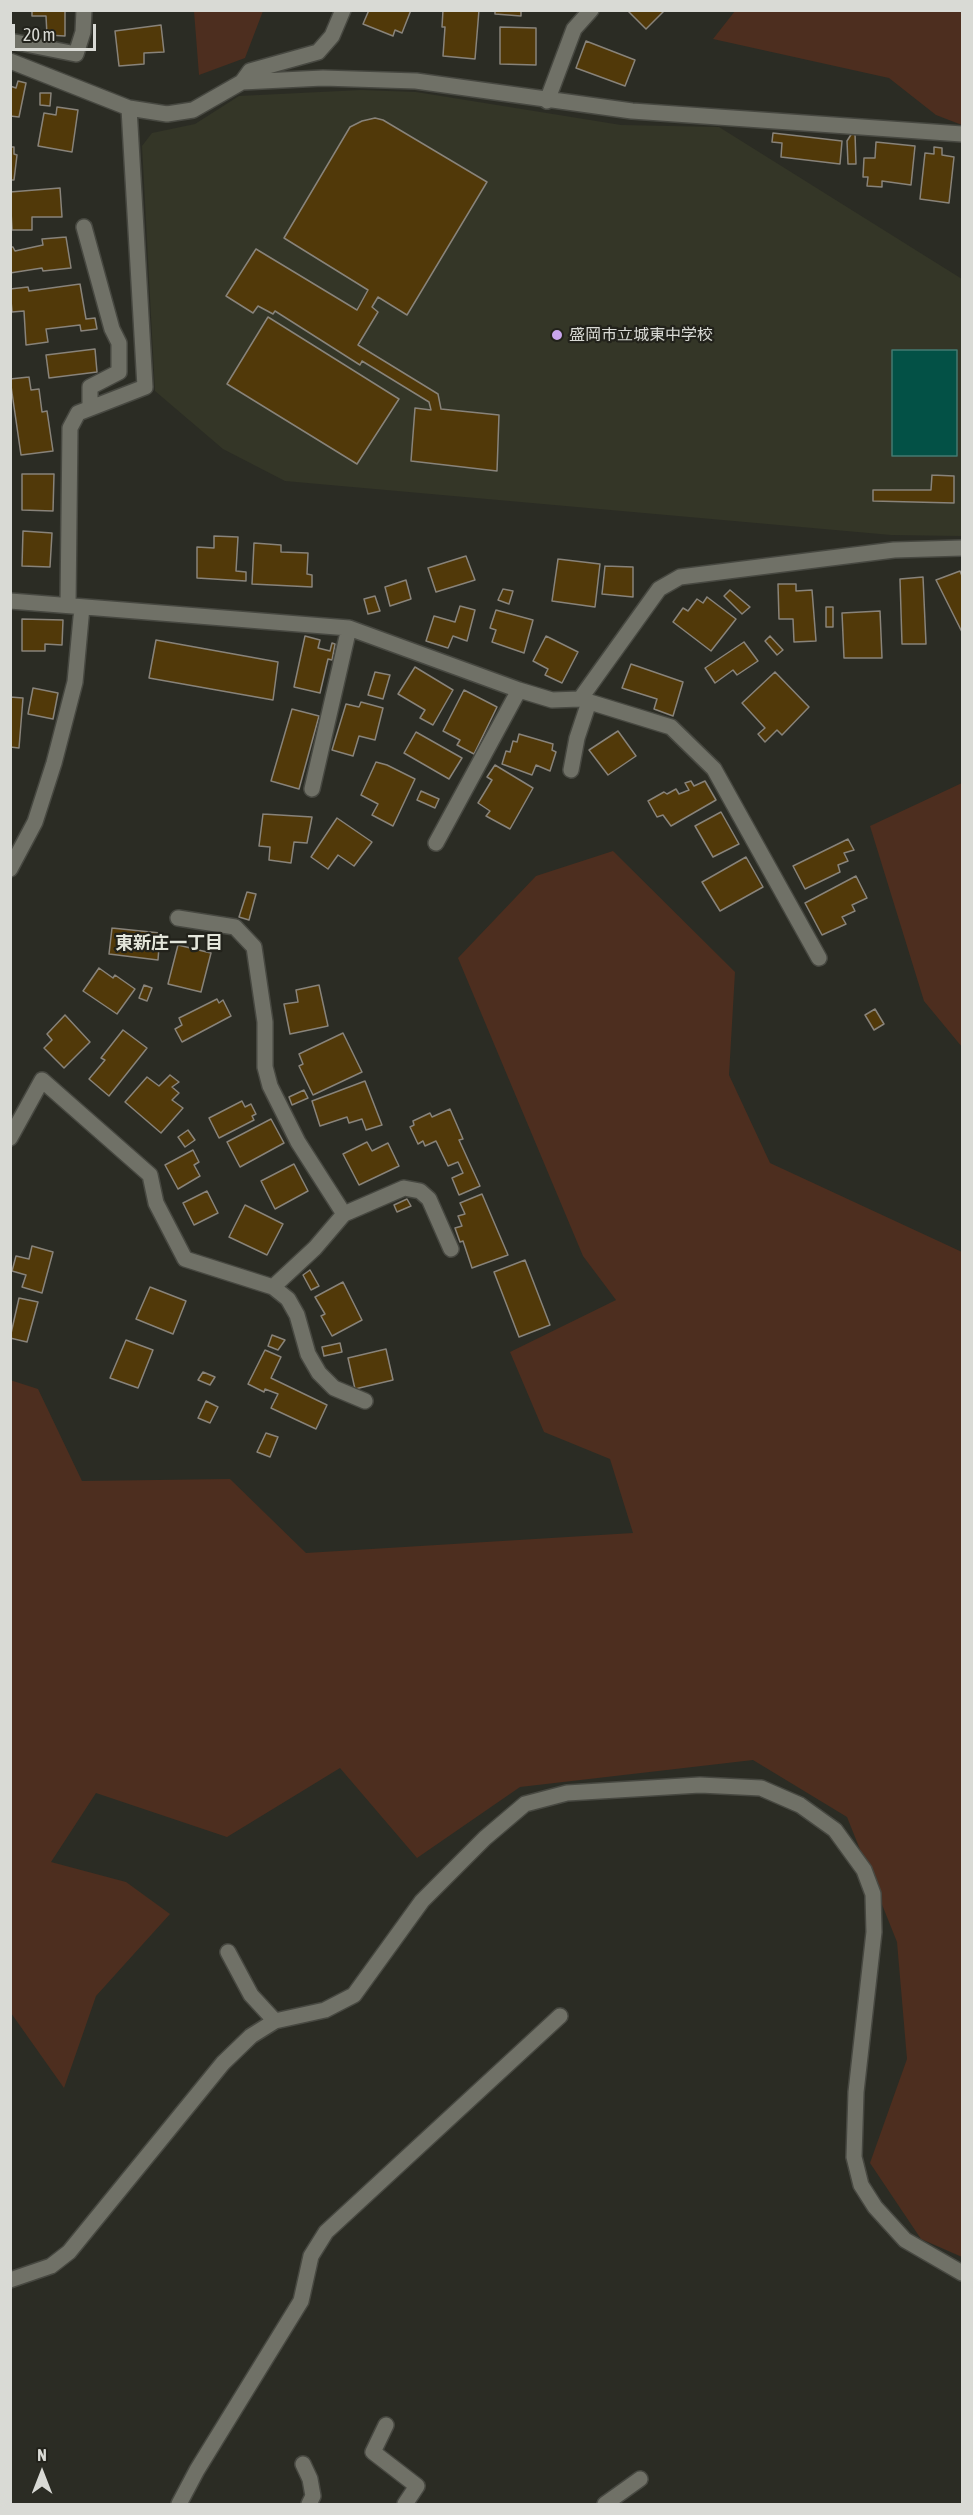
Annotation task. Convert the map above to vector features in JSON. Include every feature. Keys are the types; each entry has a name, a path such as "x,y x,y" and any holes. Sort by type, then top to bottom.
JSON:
{"street":[{"path":"10,41 76,54 83,32 84,10"},
{"path":"10,61 129,108 167,114 193,110 242,82 250,71 318,52 332,36 343,10"},
{"path":"547,101 574,29 591,10"},
{"path":"242,82 323,78 416,81 632,111 963,134"},
{"path":"10,869 35,822 54,763 75,682 76,606 70,428 78,413 145,387 129,108"},
{"path":"84,227 112,329 119,343 119,372 90,387 90,408"},
{"path":"571,770 584,701 659,589 680,577 894,550 963,548"},
{"path":"10,601 349,628 519,690 552,700 584,701 670,727 714,768 819,958"},
{"path":"312,789 349,628"},
{"path":"436,843 519,690"},
{"path":"178,918 235,927 254,947 265,1022 265,1067 270,1086 298,1142 344,1214"},
{"path":"10,1138 42,1080 150,1175 156,1203 185,1259 273,1287 288,1299 297,1315 308,1354 319,1373 334,1388 365,1401"},
{"path":"273,1287 315,1248 344,1214 404,1188 420,1191 429,1198 451,1249"},
{"path":"10,2280 51,2266 69,2252 223,2063 251,2036 275,2021 325,2010 354,1995 423,1901 485,1838 525,1804 567,1794 643,1787 700,1785 761,1788 800,1805 835,1830 864,1870 873,1894 874,1932 856,2092 854,2157 861,2185 875,2207 905,2240 963,2273"},
{"path":"228,1952 251,1995 275,2021"},
{"path":"179,2505 197,2470 301,2301 311,2256 326,2232 560,2016"},
{"path":"386,2425 373,2452 417,2486 405,2505"},
{"path":"303,2464 313,2496 309,2505"},
{"path":"605,2505 640,2479"}],"shaded area":[{"path":"194,11 263,11 245,58 199,75"},
{"path":"735,11 962,11 962,125 936,115 889,78 713,39"},
{"name":"盛岡市立城東中学校","path":"361,90 416,92 621,125 719,127 962,279 962,536 891,535 285,481 223,449 155,391 142,146 152,133 195,124 239,96"},
{"path":"962,783 962,1047 924,1001 870,826"},
{"path":"613,851 735,972 729,1075 770,1163 962,1252 962,2257 921,2239 870,2163 907,2059 897,1942 847,1817 753,1760 520,1787 417,1858 340,1768 227,1837 96,1793 51,1862 126,1882 170,1914 96,1996 64,2088 11,2013 10,1380 38,1389 82,1481 230,1479 306,1553 633,1533 610,1459 544,1432 510,1352 616,1300 583,1256 458,958 536,876"}],"water":[{"path":"892,350 957,350 957,456 892,456"}],"building":[{"path":"32,10 65,10 65,36 47,35 46,16 32,16"},
{"path":"369,10 411,10 402,33 395,30 393,36 363,24"},
{"path":"443,10 479,10 475,59 443,56 445,27 442,27"},
{"path":"495,10 521,10 521,16 495,14"},
{"path":"627,10 665,10 646,29"},
{"path":"161,25 164,52 144,53 144,64 119,66 115,31"},
{"path":"500,27 536,28 536,65 500,64"},
{"path":"586,41 635,60 625,86 576,68"},
{"path":"18,81 26,83 19,117 10,116 10,86 16,88"},
{"path":"40,93 51,93 50,106 40,105"},
{"path":"57,107 78,110 72,152 38,146 44,113 56,115"},
{"path":"375,118 383,120 487,182 407,315 378,297 372,307 378,312 358,345 438,394 441,409 499,415 497,471 411,461 415,408 431,410 429,402 362,361 360,365 275,311 273,314 258,306 253,313 226,296 256,249 357,310 368,290 284,238 350,127"},
{"path":"773,133 842,141 840,164 781,157 782,143 772,142"},
{"path":"852,133 855,133 856,164 848,164 847,141"},
{"path":"876,142 915,146 911,185 882,181 882,187 867,186 868,177 863,177 864,158 875,158"},
{"path":"10,147 14,147 14,154 17,155 14,180 10,180"},
{"path":"934,147 942,148 942,155 954,157 949,203 920,199 925,153 934,154"},
{"path":"60,188 62,217 32,217 32,230 12,230 10,192"},
{"path":"66,237 71,268 43,271 42,268 10,273 10,247 13,247 15,251 43,245 42,239"},
{"path":"80,284 86,319 95,318 97,329 81,331 80,325 46,329 48,342 26,345 24,311 12,312 10,289 28,287 29,291"},
{"path":"268,317 399,399 357,464 227,384"},
{"path":"95,349 97,372 49,378 46,355"},
{"path":"29,377 31,390 39,389 42,412 47,411 53,451 21,455 10,379"},
{"path":"22,474 54,474 53,511 22,510"},
{"path":"932,475 954,476 954,503 873,501 873,490 931,490"},
{"path":"23,531 52,533 50,567 22,566"},
{"path":"214,536 238,537 236,571 246,572 246,581 197,578 197,547 214,548"},
{"path":"254,543 281,545 281,552 308,553 307,574 312,575 312,587 252,584"},
{"path":"466,556 475,580 436,592 428,568"},
{"path":"558,559 600,564 595,607 552,601"},
{"path":"605,566 633,567 633,597 602,594"},
{"path":"960,571 962,576 962,632 936,580"},
{"path":"923,577 926,644 902,644 900,579"},
{"path":"406,580 411,599 390,606 385,587"},
{"path":"778,584 796,584 796,591 812,590 816,641 794,642 793,619 779,619"},
{"path":"503,589 513,591 509,604 498,600"},
{"path":"730,590 750,607 742,614 724,596"},
{"path":"375,596 380,611 368,614 364,599"},
{"path":"707,597 736,619 711,651 673,622 683,608 688,611 697,599 703,603"},
{"path":"460,606 475,610 467,641 453,636 448,648 426,641 434,616 455,622"},
{"path":"826,607 833,607 833,627 826,627"},
{"path":"496,610 533,620 524,653 492,642 496,630 490,628"},
{"path":"880,611 882,658 844,658 842,613"},
{"path":"22,619 63,620 62,645 45,644 45,651 22,651"},
{"path":"305,636 320,640 318,648 330,651 332,643 335,644 332,660 328,659 320,693 294,687"},
{"path":"546,636 578,652 562,683 545,675 548,669 533,661"},
{"path":"770,636 783,650 777,655 765,641"},
{"path":"156,640 278,662 273,700 149,678"},
{"path":"744,642 758,661 737,675 733,670 715,683 705,668"},
{"path":"631,664 683,682 673,716 654,709 657,699 622,688"},
{"path":"415,667 453,690 433,725 420,718 425,710 398,694"},
{"path":"375,672 390,675 383,699 368,695"},
{"path":"775,672 809,707 782,735 777,730 765,742 758,734 765,728 742,703"},
{"path":"33,688 58,693 53,719 28,714"},
{"path":"464,690 497,707 474,754 457,745 460,740 443,731"},
{"path":"10,697 23,698 19,748 10,747"},
{"path":"361,702 383,708 375,740 359,736 353,756 332,750 346,704 359,707"},
{"path":"292,709 319,716 299,789 271,781"},
{"path":"618,731 636,756 608,775 589,750"},
{"path":"416,732 462,758 449,779 404,753"},
{"path":"519,734 553,744 552,750 556,752 550,771 536,765 532,775 502,764 506,751 510,752 513,741 517,742"},
{"path":"376,762 415,779 393,826 372,815 378,804 361,795"},
{"path":"495,765 533,788 510,829 486,816 490,811 478,803 492,780 487,777"},
{"path":"691,781 694,786 705,781 716,800 671,826 663,815 657,817 648,801 664,792 667,794 676,789 679,794 689,790 685,783"},
{"path":"421,791 439,799 435,808 417,800"},
{"path":"721,812 739,844 713,857 695,826"},
{"path":"263,814 312,817 307,843 294,842 291,863 269,860 270,847 259,846"},
{"path":"337,818 372,842 354,866 338,855 328,869 311,857"},
{"path":"848,839 854,850 844,853 848,861 838,865 840,872 805,889 793,866"},
{"path":"746,857 763,887 720,911 702,882"},
{"path":"856,876 867,898 852,905 855,911 842,917 846,924 822,935 805,903"},
{"path":"247,892 256,894 249,920 239,917"},
{"path":"112,928 160,933 158,960 109,954"},
{"path":"178,945 211,953 201,992 168,984"},
{"path":"99,968 113,978 115,975 135,989 117,1014 83,991"},
{"path":"144,985 152,988 147,1001 139,998"},
{"path":"319,985 328,1026 290,1034 284,1004 298,1002 296,990"},
{"path":"217,999 219,1003 223,1000 231,1016 182,1042 175,1029 182,1025 179,1018"},
{"path":"875,1009 884,1024 874,1030 865,1015"},
{"path":"65,1015 90,1042 64,1068 44,1048 52,1040 47,1034"},
{"path":"123,1030 147,1048 109,1096 89,1079 105,1060 101,1058"},
{"path":"343,1033 362,1072 313,1095 299,1066 303,1064 299,1054"},
{"path":"170,1075 179,1082 172,1087 179,1093 172,1100 183,1108 161,1133 125,1102 147,1077 159,1086"},
{"path":"365,1081 382,1125 366,1130 362,1119 349,1123 347,1117 320,1126 312,1101"},
{"path":"304,1090 308,1098 292,1105 289,1097"},
{"path":"242,1101 245,1107 251,1104 256,1114 252,1116 254,1120 219,1138 209,1118"},
{"path":"450,1109 463,1139 459,1140 480,1186 459,1195 452,1178 463,1173 458,1162 448,1166 436,1141 425,1146 423,1141 418,1144 410,1127 414,1125 413,1121 430,1113 432,1117"},
{"path":"271,1119 284,1143 240,1167 227,1142"},
{"path":"188,1130 195,1140 185,1147 178,1137"},
{"path":"367,1142 372,1151 388,1143 399,1166 359,1185 343,1154"},
{"path":"193,1150 199,1162 194,1165 200,1176 178,1189 165,1165"},
{"path":"294,1164 308,1191 275,1209 261,1181"},
{"path":"207,1191 218,1213 194,1225 183,1203"},
{"path":"482,1194 508,1255 472,1268 463,1241 460,1242 455,1228 462,1226 458,1216 465,1214 460,1203"},
{"path":"407,1199 411,1206 397,1212 394,1205"},
{"path":"245,1205 283,1224 267,1255 229,1237"},
{"path":"32,1246 53,1252 42,1293 22,1287 26,1275 12,1271 16,1256 29,1259"},
{"path":"525,1260 550,1325 519,1337 494,1272"},
{"path":"310,1270 319,1286 311,1290 303,1275"},
{"path":"343,1282 362,1320 332,1336 321,1316 325,1314 315,1297"},
{"path":"150,1287 186,1301 173,1334 136,1319"},
{"path":"19,1298 38,1302 27,1342 10,1338"},
{"path":"272,1335 285,1340 278,1350 268,1346"},
{"path":"126,1340 153,1350 138,1388 110,1378"},
{"path":"340,1343 342,1352 324,1356 322,1347"},
{"path":"386,1349 393,1380 355,1389 348,1358"},
{"path":"265,1350 281,1357 271,1378 327,1405 316,1429 271,1408 278,1394 265,1389 264,1392 248,1384"},
{"path":"203,1372 215,1377 210,1385 198,1380"},
{"path":"206,1401 218,1407 210,1423 198,1418"},
{"path":"266,1433 278,1437 270,1457 257,1452"}],"place":[{"name":"盛岡市立城東中学校","path":"557,335"}],"district":[{"name":"東新庄一丁目","path":"169,943"}]}
